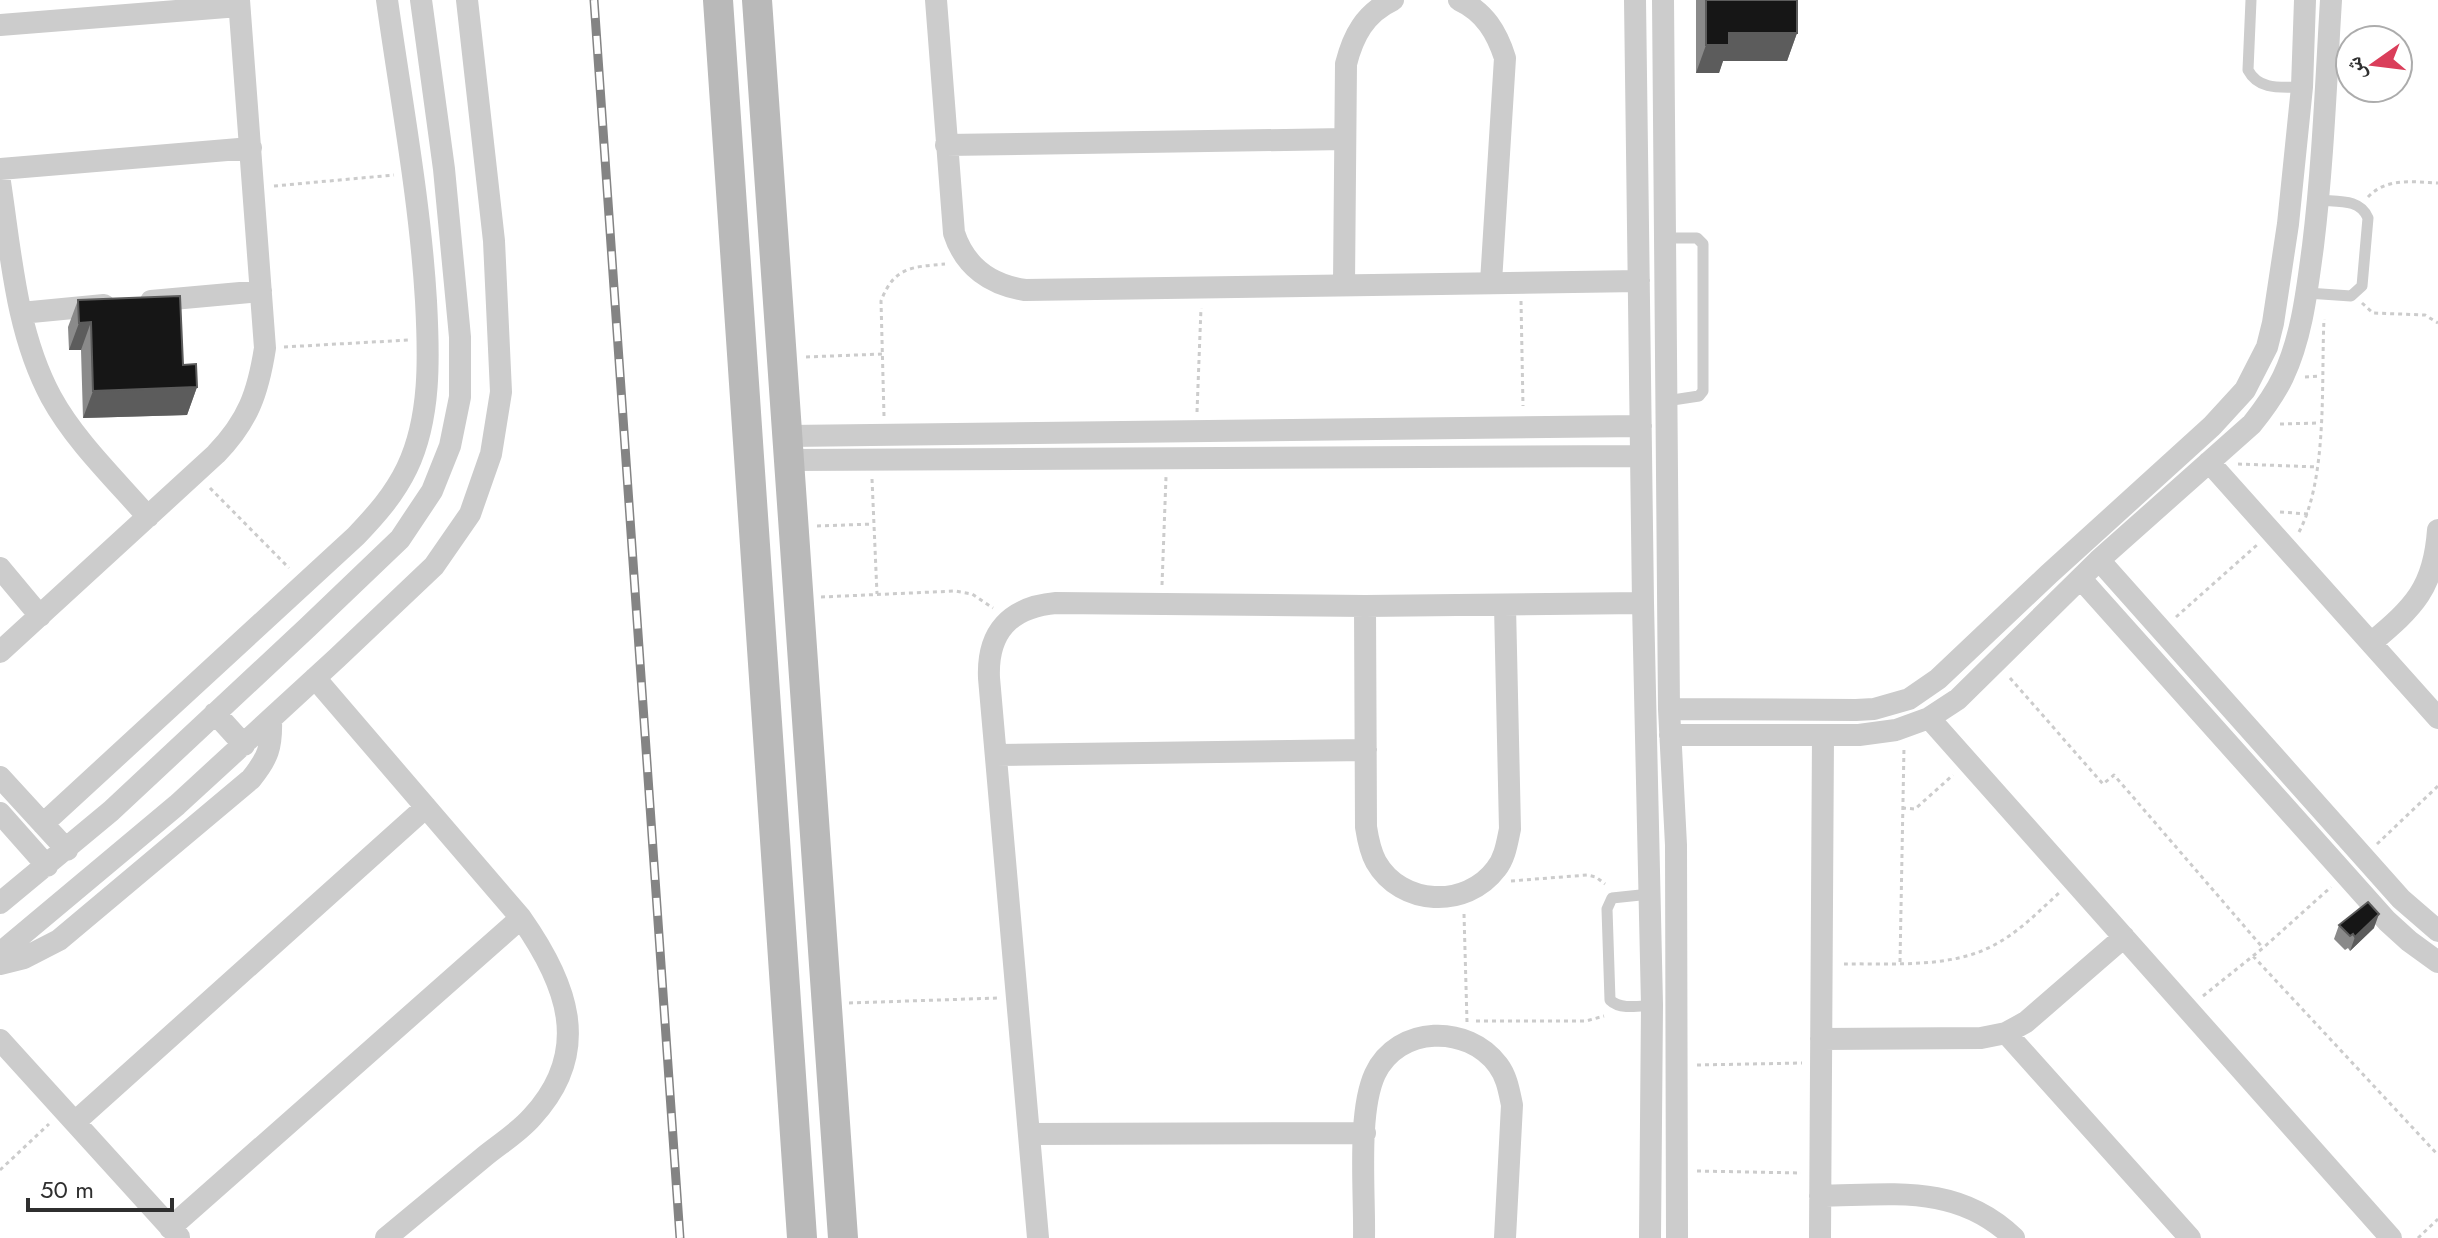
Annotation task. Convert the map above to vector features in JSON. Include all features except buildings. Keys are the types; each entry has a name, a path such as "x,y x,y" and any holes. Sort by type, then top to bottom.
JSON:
{"street":[{"path":"43,824 305,585 386,504 408,467 421,426 428,339 423,254 387,0"},
{"path":"0,903 67,850 400,539 432,491 450,446 460,397 460,337 444,169 421,0"},
{"path":"0,953 177,805 271,720 434,566 470,514 491,454 501,392 486,154 467,0"},
{"path":"936,0 954,233 968,262 994,282 1025,290 1639,281"},
{"path":"1344,284 1346,64 1352,41 1364,21 1382,5 1393,0"},
{"path":"1459,0 1486,19 1499,38 1505,58 1491,282"},
{"path":"1635,0 1652,1005 1650,1238"},
{"path":"1663,0 1669,709 1676,845 1677,1238"},
{"path":"1669,709 1856,710 1892,705 1924,690 2221,417 2245,390 2267,347 2273,323 2288,224 2302,87 2305,0"},
{"path":"1670,735 1878,734 1929,718 1958,699 1990,670 2099,560 2252,424 2283,377 2316,294 2315,227 2331,0"},
{"path":"0,25 239,3 265,348 251,406 237,432 0,652"},
{"path":"802,1238 718,9 758,7 843,1238"},
{"path":"946,145 1345,139"},
{"path":"0,169 251,148"},
{"path":"413,173 444,169"},
{"path":"0,182 21,313 33,358 52,399 78,436 148,517"},
{"path":"2288,224 2315,227"},
{"path":"21,313 261,291"},
{"path":"428,339 460,337"},
{"path":"1640,345 1666,344"},
{"path":"789,448 874,435 1641,426"},
{"path":"1562,454 1563,428"},
{"path":"867,459 874,435"},
{"path":"789,448 867,459 1641,456"},
{"path":"2209,462 2438,718"},
{"path":"2371,643 2406,613 2424,589 2435,560 2438,530"},
{"path":"2099,560 2401,899 2438,931"},
{"path":"0,568 40,616"},
{"path":"2081,579 2398,931 2438,962"},
{"path":"305,585 327,607"},
{"path":"1038,1238 988,660 993,641 1003,625 1018,612 1036,605 1505,606 1643,603"},
{"path":"1365,606 1366,827 1369,846 1377,864 1389,879 1405,890 1424,897 1443,898 1473,889 1497,868 1510,829 1505,606"},
{"path":"2132,636 2156,624"},
{"path":"1964,655 1990,670"},
{"path":"315,678 521,918 542,948 564,995 569,1039 557,1081 532,1117 386,1238"},
{"path":"1747,735 1748,710"},
{"path":"215,713 244,745"},
{"path":"1929,718 2391,1238"},
{"path":"0,964 24,958 59,940 251,779 265,762 272,741 271,720"},
{"path":"1820,1238 1823,735"},
{"path":"996,755 1366,750"},
{"path":"0,777 67,850"},
{"path":"69,1116 426,807"},
{"path":"0,813 47,866"},
{"path":"1648,846 1676,845"},
{"path":"2351,880 2369,863"},
{"path":"0,1040 175,1233 521,918"},
{"path":"1821,1039 1981,1038 2006,1033 2026,1022 2124,937"},
{"path":"786,1021 826,1011"},
{"path":"1364,1238 1365,1133 1369,1089 1377,1070 1390,1054 1407,1042 1467,1031 1499,1066 1508,1084 1512,1105 1505,1238"},
{"path":"2006,1033 2190,1238"},
{"path":"1029,1134 1365,1133"},
{"path":"1820,1196 1933,1196 1957,1201 1980,1211 2014,1238"}],"lane":[{"path":"2251,0 2248,70 2252,78 2265,86 2302,87"},
{"path":"2316,294 2345,296 2357,293 2362,286 2368,218 2361,206 2353,203 2318,200"},
{"path":"1665,238 1697,238 1703,244 1703,391 1699,396 1666,401"},
{"path":"1650,894 1612,898 1608,902 1608,992 1614,1004 1652,1005"}],"path":[{"path":"254,188 413,173"},
{"path":"2361,206 2374,192 2397,181 2438,183"},
{"path":"874,435 882,354 881,301 887,285 900,272 916,266 968,262"},
{"path":"1521,281 1523,429"},
{"path":"1197,432 1202,287"},
{"path":"2357,293 2373,313 2425,315 2438,323"},
{"path":"2156,624 2279,540 2300,531 2308,514 2318,467 2320,423 2316,294"},
{"path":"265,348 428,339"},
{"path":"782,358 882,354"},
{"path":"2252,424 2320,423"},
{"path":"1162,603 1166,457"},
{"path":"867,459 877,594"},
{"path":"2209,462 2318,467"},
{"path":"195,473 305,585"},
{"path":"794,527 873,524"},
{"path":"799,598 955,591 972,594 998,613 1003,625"},
{"path":"1990,670 2103,784 2114,775 2263,948"},
{"path":"1900,962 1904,727"},
{"path":"1902,808 1915,809 1968,761"},
{"path":"2369,863 2438,786"},
{"path":"1612,898 1605,883 1587,875 1473,889 1467,1031 1586,1021 1603,1017 1614,1004"},
{"path":"1821,965 1954,959 1995,945 2014,933 2073,880"},
{"path":"2188,1009 2351,880"},
{"path":"2253,956 2438,1155"},
{"path":"826,1011 1017,997"},
{"path":"1677,1065 1821,1063"},
{"path":"0,1170 69,1116"},
{"path":"1677,1170 1820,1173"},
{"path":"2418,1238 2438,1219"}],"railway":[{"path":"594,0 680,1238"}]}
